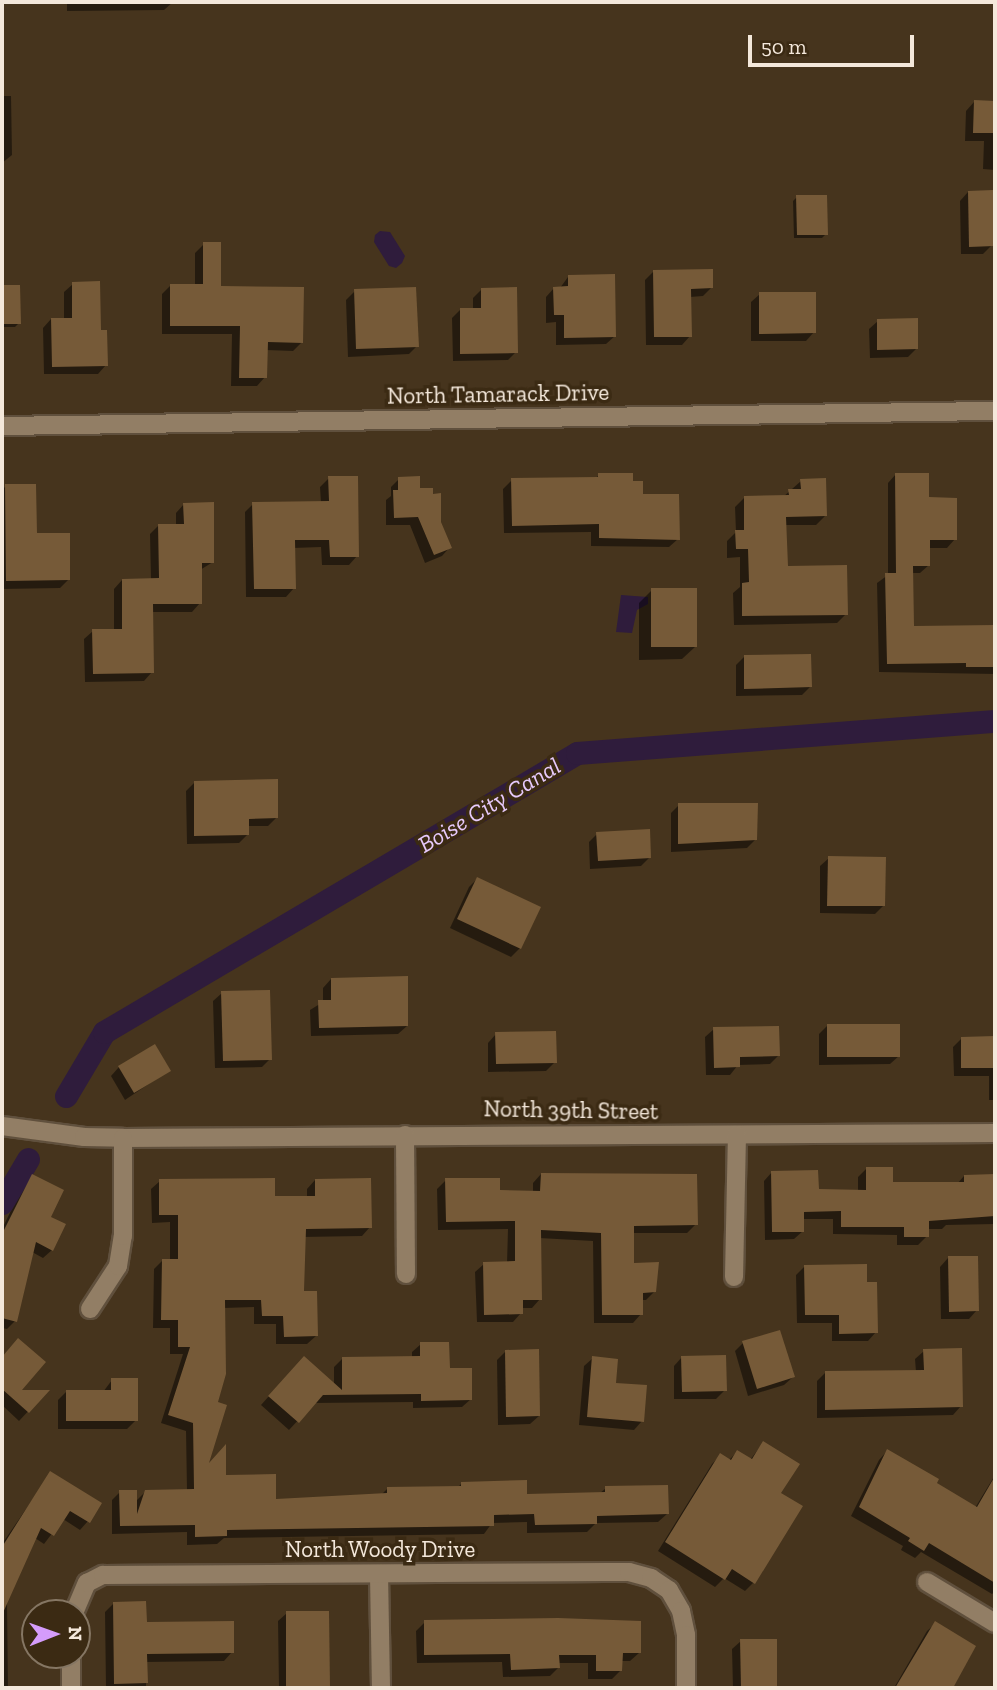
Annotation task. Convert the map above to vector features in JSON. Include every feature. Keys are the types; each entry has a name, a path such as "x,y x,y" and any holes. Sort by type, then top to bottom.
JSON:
{"street":[{"name":"North Tamarack Drive","path":"2,426 995,411"},
{"name":"North 39th Street","path":"2,1126 85,1137 123,1138 995,1133"},
{"path":"405,1135 406,1274"},
{"path":"734,1277 737,1135"},
{"path":"90,1309 118,1266 123,1236 123,1138"},
{"name":"North Woody Drive","path":"81,1599 88,1583 103,1575 629,1573 651,1578 669,1590 681,1611 686,1635 685,1688"},
{"path":"379,1574 381,1688"},
{"path":"927,1582 995,1623"},
{"path":"71,1669 71,1688"}],"shaded area":[{"path":"380,231 390,232 405,256 396,268 389,266 374,242 375,235"},
{"path":"621,595 648,597 648,604 637,610 632,633 616,632"}],"building":[{"path":"974,100 995,101 995,133 973,133"},
{"path":"993,190 994,246 969,247 968,191"},
{"path":"796,195 827,195 828,235 797,235"},
{"path":"203,242 221,242 221,286 304,287 303,343 268,342 267,378 239,378 240,326 170,326 170,284 203,284"},
{"path":"713,269 713,288 691,289 692,337 654,337 653,270"},
{"path":"615,274 616,337 564,338 564,315 554,315 553,287 568,286 568,275"},
{"path":"100,281 101,330 107,330 108,366 52,367 51,318 72,318 72,282"},
{"path":"2,285 20,285 21,324 2,324"},
{"path":"416,287 419,347 356,349 354,289"},
{"path":"517,287 518,353 460,354 460,308 481,308 481,288"},
{"path":"759,292 816,292 816,333 759,334"},
{"path":"918,318 918,349 877,350 877,319"},
{"path":"598,473 633,473 633,481 643,481 643,494 679,494 680,540 599,538 599,524 512,526 511,478 598,477"},
{"path":"895,473 929,473 929,497 957,498 957,540 930,540 930,566 913,566 914,626 995,625 995,667 966,667 966,663 887,664 885,573 896,573"},
{"path":"328,476 358,476 359,557 330,557 329,540 295,540 296,589 254,589 252,502 329,501"},
{"path":"420,476 420,488 433,488 433,494 441,493 441,522 452,548 434,555 418,517 394,518 393,490 398,490 398,477"},
{"path":"826,478 827,516 786,517 788,566 847,565 848,615 742,616 742,583 749,582 748,549 736,549 735,530 744,530 744,496 789,495 788,489 801,489 800,479"},
{"path":"5,484 36,484 37,533 70,533 70,580 6,581"},
{"path":"214,502 214,563 202,563 202,604 153,604 154,673 93,674 92,629 122,629 122,579 159,578 158,524 184,524 183,503"},
{"path":"651,588 697,588 697,647 651,647"},
{"path":"811,654 812,687 744,689 744,655"},
{"path":"278,779 278,818 249,819 249,835 194,836 194,781"},
{"path":"678,803 758,803 757,840 678,844"},
{"path":"650,829 651,858 598,861 596,832"},
{"path":"828,856 886,857 885,906 827,906"},
{"path":"477,877 541,907 521,949 457,919"},
{"path":"408,976 408,1026 319,1028 318,1000 331,1000 331,978"},
{"path":"270,990 272,1060 223,1061 221,991"},
{"path":"827,1024 900,1024 900,1057 827,1057"},
{"path":"779,1026 780,1056 740,1057 740,1067 714,1068 713,1027"},
{"path":"556,1031 557,1063 496,1064 495,1032"},
{"path":"995,1036 995,1068 961,1068 961,1037"},
{"path":"155,1044 171,1071 134,1093 118,1066"},
{"path":"866,1167 893,1167 893,1182 964,1182 964,1175 995,1174 995,1216 929,1221 929,1237 904,1237 904,1227 841,1227 841,1211 804,1212 804,1232 772,1232 771,1171 818,1170 819,1189 866,1190"},
{"path":"541,1173 697,1174 698,1225 634,1226 634,1263 659,1262 656,1292 643,1293 643,1315 602,1315 601,1233 541,1230 542,1300 523,1300 523,1314 484,1315 483,1262 515,1261 515,1221 446,1222 445,1178 500,1178 500,1190 540,1191"},
{"path":"32,1174 64,1190 51,1217 66,1224 53,1251 36,1242 17,1322 2,1318 2,1234"},
{"path":"275,1178 275,1196 315,1196 315,1179 371,1178 372,1228 306,1229 304,1291 317,1291 318,1336 284,1337 283,1316 262,1316 261,1300 225,1300 226,1374 218,1402 227,1405 209,1463 226,1444 226,1475 276,1474 276,1499 387,1493 387,1487 461,1486 461,1482 527,1480 527,1494 605,1492 605,1486 668,1485 669,1514 597,1516 597,1524 535,1525 534,1514 494,1515 494,1526 227,1530 227,1536 195,1537 195,1525 120,1526 119,1490 137,1490 137,1514 145,1490 194,1489 193,1423 168,1415 190,1347 178,1347 178,1320 161,1320 162,1259 178,1259 178,1215 159,1215 159,1179"},
{"path":"948,1256 978,1256 979,1311 949,1312"},
{"path":"867,1264 867,1282 877,1282 878,1333 839,1334 839,1315 805,1315 804,1265"},
{"path":"780,1330 795,1377 757,1389 742,1341"},
{"path":"18,1338 46,1362 22,1390 50,1390 29,1413 2,1389 2,1357"},
{"path":"420,1342 449,1342 450,1368 472,1368 472,1400 421,1401 421,1394 323,1395 299,1423 268,1396 304,1356 342,1390 342,1357 420,1356"},
{"path":"962,1348 963,1407 825,1410 825,1371 924,1370 923,1349"},
{"path":"539,1349 540,1416 506,1417 505,1350"},
{"path":"726,1355 727,1391 682,1392 681,1356"},
{"path":"592,1356 618,1359 616,1383 647,1385 644,1422 587,1417"},
{"path":"111,1378 138,1378 138,1421 66,1421 66,1390 111,1390"},
{"path":"763,1441 800,1464 781,1493 803,1506 755,1584 732,1569 725,1580 665,1542 720,1453 731,1460 737,1450 752,1459"},
{"path":"887,1449 939,1479 937,1483 977,1507 995,1476 995,1583 929,1543 924,1551 908,1541 910,1538 859,1507"},
{"path":"50,1471 102,1503 90,1523 70,1511 54,1536 41,1528 2,1615 2,1547"},
{"path":"146,1601 147,1622 234,1621 234,1653 147,1654 148,1683 114,1684 113,1602"},
{"path":"286,1611 329,1611 330,1688 286,1688"},
{"path":"558,1618 641,1621 641,1653 623,1653 622,1671 596,1671 596,1655 559,1655 560,1668 511,1670 510,1654 424,1655 424,1620"},
{"path":"935,1621 976,1646 953,1688 895,1688"},
{"path":"740,1639 777,1639 777,1688 741,1688"}],"waterway":[{"name":"Boise City Canal","path":"66,1096 104,1032 577,753 995,721"},
{"name":"Boise City Canal","path":"2,1203 28,1159"}]}
